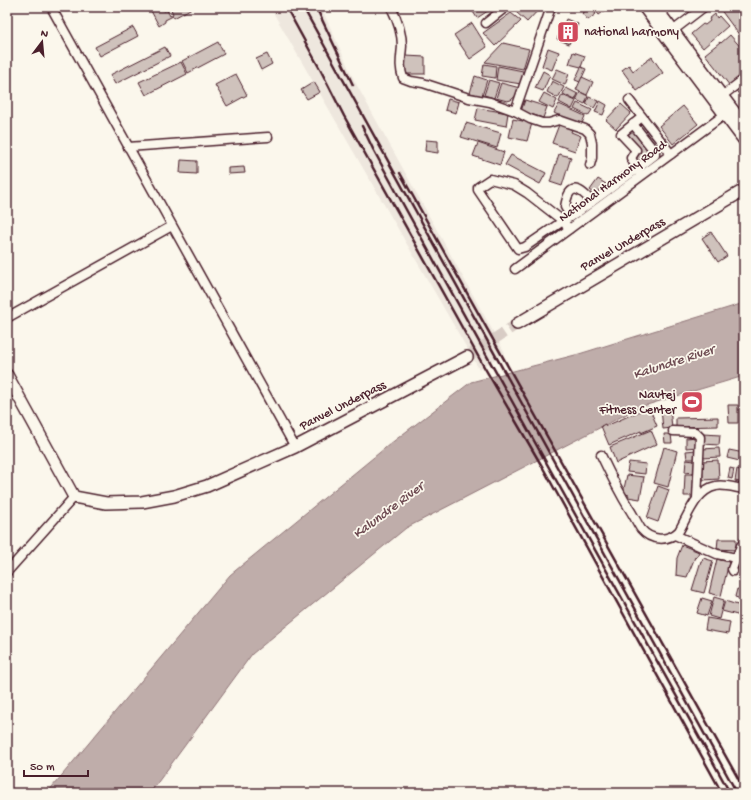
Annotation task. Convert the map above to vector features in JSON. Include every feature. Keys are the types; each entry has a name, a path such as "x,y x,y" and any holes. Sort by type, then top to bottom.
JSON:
{"main road":[{"path":"644,7 743,120"},
{"path":"655,7 669,34 724,114 744,140"},
{"name":"Panvel Underpass","path":"516,324 744,190"},
{"name":"Panvel Underpass","path":"74,496 106,503 142,502 174,496 207,486 295,447 467,357"},
{"path":"7,375 74,496"}],"street":[{"path":"51,7 295,447"},
{"path":"391,7 400,30 402,46 400,69 403,78 469,98 490,102 515,111 530,120 542,122 559,120 584,129 590,134 592,143 592,158 590,165"},
{"path":"486,23 506,7"},
{"path":"515,111 551,7"},
{"path":"669,34 704,7"},
{"path":"722,96 744,79"},
{"path":"629,100 671,154"},
{"name":"National Harmony Road","path":"515,269 569,229 639,172 671,154 724,114"},
{"path":"639,172 631,158 636,150 621,134 642,117"},
{"path":"569,229 563,221 514,184 490,179 478,186 478,190 518,249 525,247 563,221 639,172 655,154 633,124"},
{"path":"128,147 268,137"},
{"path":"571,217 565,207 569,194 576,189 584,192 592,202"},
{"path":"7,318 172,226"},
{"path":"525,247 532,257"},
{"path":"673,431 695,432 700,437 697,498"},
{"path":"601,455 614,483 642,530 656,539 668,538 675,535 679,531 697,498 709,488 717,485 744,489"},
{"path":"7,572 74,496"},
{"path":"675,535 718,554 736,558"},
{"path":"733,571 732,569 736,558 744,542"}],"shaded area":[{"path":"270,7 321,7 355,82 505,353 479,369"}],"water":[{"name":"Kalundre River","path":"744,303 744,376 640,407 406,528 252,654 150,793 47,793 230,575 390,444 471,382 579,354"}],"building":[{"path":"149,7 162,7 164,11 167,10 170,16 173,14 170,7 192,8 174,18 173,16 165,20 165,22 159,26"},
{"path":"470,7 494,7 477,18"},
{"path":"521,7 541,7 527,22 516,12"},
{"path":"590,7 596,14 588,20 582,13"},
{"path":"593,7 610,7 599,15"},
{"path":"723,7 744,7 744,33 740,36 720,9"},
{"path":"511,13 521,21 495,46 483,33"},
{"path":"715,14 717,18 719,16 728,26 703,48 691,34 703,24 705,25 710,21 709,19"},
{"name":"national harmony","path":"566,19 578,24 569,44 557,39"},
{"path":"472,23 487,47 470,59 454,35"},
{"path":"133,27 138,36 100,56 95,47"},
{"path":"730,35 744,51 744,75 730,86 705,54"},
{"path":"218,42 224,54 188,73 182,61"},
{"path":"503,43 529,49 523,69 485,62"},
{"path":"165,47 170,56 115,84 110,75"},
{"path":"548,48 559,52 552,70 542,66"},
{"path":"573,52 585,56 581,67 569,64"},
{"path":"267,54 272,64 261,70 256,59"},
{"path":"406,56 425,57 425,74 405,74"},
{"path":"652,57 663,73 637,91 622,70 629,65 633,71"},
{"path":"181,62 187,74 146,95 139,82"},
{"path":"484,64 496,66 495,78 482,76"},
{"path":"498,66 523,71 521,84 496,80"},
{"path":"581,67 586,69 580,82 575,80"},
{"path":"557,69 569,74 565,85 552,79"},
{"path":"543,71 550,75 543,91 535,88"},
{"path":"236,74 247,95 227,106 215,85"},
{"path":"475,76 487,80 482,96 470,93"},
{"path":"582,77 593,82 587,95 576,90"},
{"path":"489,80 499,83 494,98 484,95"},
{"path":"552,81 564,87 558,98 547,92"},
{"path":"314,82 320,92 307,99 301,90"},
{"path":"744,82 744,101 735,89"},
{"path":"501,83 520,88 519,93 511,100 507,101 496,98"},
{"path":"566,88 578,94 575,100 563,94"},
{"path":"580,92 588,96 585,104 576,100"},
{"path":"544,93 557,100 553,109 539,102"},
{"path":"562,95 576,101 572,109 559,102"},
{"path":"589,97 598,101 594,108 586,104"},
{"path":"448,99 459,102 456,113 445,110"},
{"path":"525,100 547,107 543,118 521,111"},
{"path":"600,101 607,105 603,115 595,112"},
{"path":"577,103 592,110 588,116 574,109"},
{"path":"559,104 585,116 581,126 554,113"},
{"path":"621,104 631,113 616,129 606,120"},
{"path":"683,106 698,124 673,144 659,126"},
{"path":"478,108 508,113 506,126 475,120"},
{"path":"513,119 532,123 527,141 509,137"},
{"path":"560,122 573,127 571,132 581,136 575,151 552,143"},
{"path":"466,123 501,133 497,148 461,137"},
{"path":"632,129 654,154 639,165 633,157 640,151 626,135"},
{"path":"426,140 438,141 438,153 425,151"},
{"path":"478,143 504,152 500,165 473,156"},
{"path":"559,154 571,157 562,186 550,182"},
{"path":"511,155 546,173 540,184 505,165"},
{"path":"181,160 197,161 197,174 180,173"},
{"path":"244,167 245,173 228,174 228,168"},
{"path":"598,179 606,184 598,196 590,190"},
{"path":"711,232 727,256 718,262 702,238"},
{"path":"728,405 738,405 738,423 729,423"},
{"path":"649,407 657,426 641,433 641,431 609,445 601,426 605,424 606,426"},
{"path":"670,408 672,428 663,429 661,409"},
{"path":"718,417 718,426 676,427 676,418"},
{"path":"651,430 657,444 616,463 610,447"},
{"path":"664,434 671,434 672,443 665,443"},
{"path":"703,434 720,435 719,445 703,444"},
{"path":"697,437 698,447 686,448 686,438"},
{"path":"664,447 677,451 668,487 654,483"},
{"path":"719,448 720,457 702,458 702,449"},
{"path":"696,450 697,459 687,459 686,451"},
{"path":"729,450 744,453 744,462 727,458"},
{"path":"686,460 695,461 694,473 685,472"},
{"path":"718,460 719,479 703,480 702,461"},
{"path":"629,462 646,464 645,474 627,472"},
{"path":"730,468 734,469 732,479 728,478"},
{"path":"737,469 744,471 744,483 735,481"},
{"path":"685,474 694,474 693,496 684,496"},
{"path":"627,475 644,477 640,499 628,497 629,495 623,493"},
{"path":"658,486 669,490 658,522 647,518"},
{"path":"718,539 736,539 736,550 717,549"},
{"path":"682,545 699,552 696,558 695,557 687,577 676,575 677,558"},
{"path":"744,546 744,571 735,567"},
{"path":"703,558 713,561 704,593 692,590"},
{"path":"717,559 729,562 721,596 709,593"},
{"path":"737,589 744,591 744,600 735,597"},
{"path":"714,597 724,600 719,619 709,616"},
{"path":"702,598 712,601 707,616 697,613"},
{"path":"725,601 744,607 741,616 722,611"},
{"path":"707,618 730,622 728,634 705,630"}],"tunnel":[{"path":"467,357 517,324"}],"railway":[{"path":"286,7 344,116 483,365 543,468 722,793"},
{"path":"303,7 737,793"},
{"path":"316,7 353,85"},
{"path":"362,126 373,149 462,311 730,793"},
{"path":"400,173 744,789"}],"place":[{"name":"national harmony","path":"568,32"},
{"name":"Navtej Fitness Center","path":"692,402"}]}
